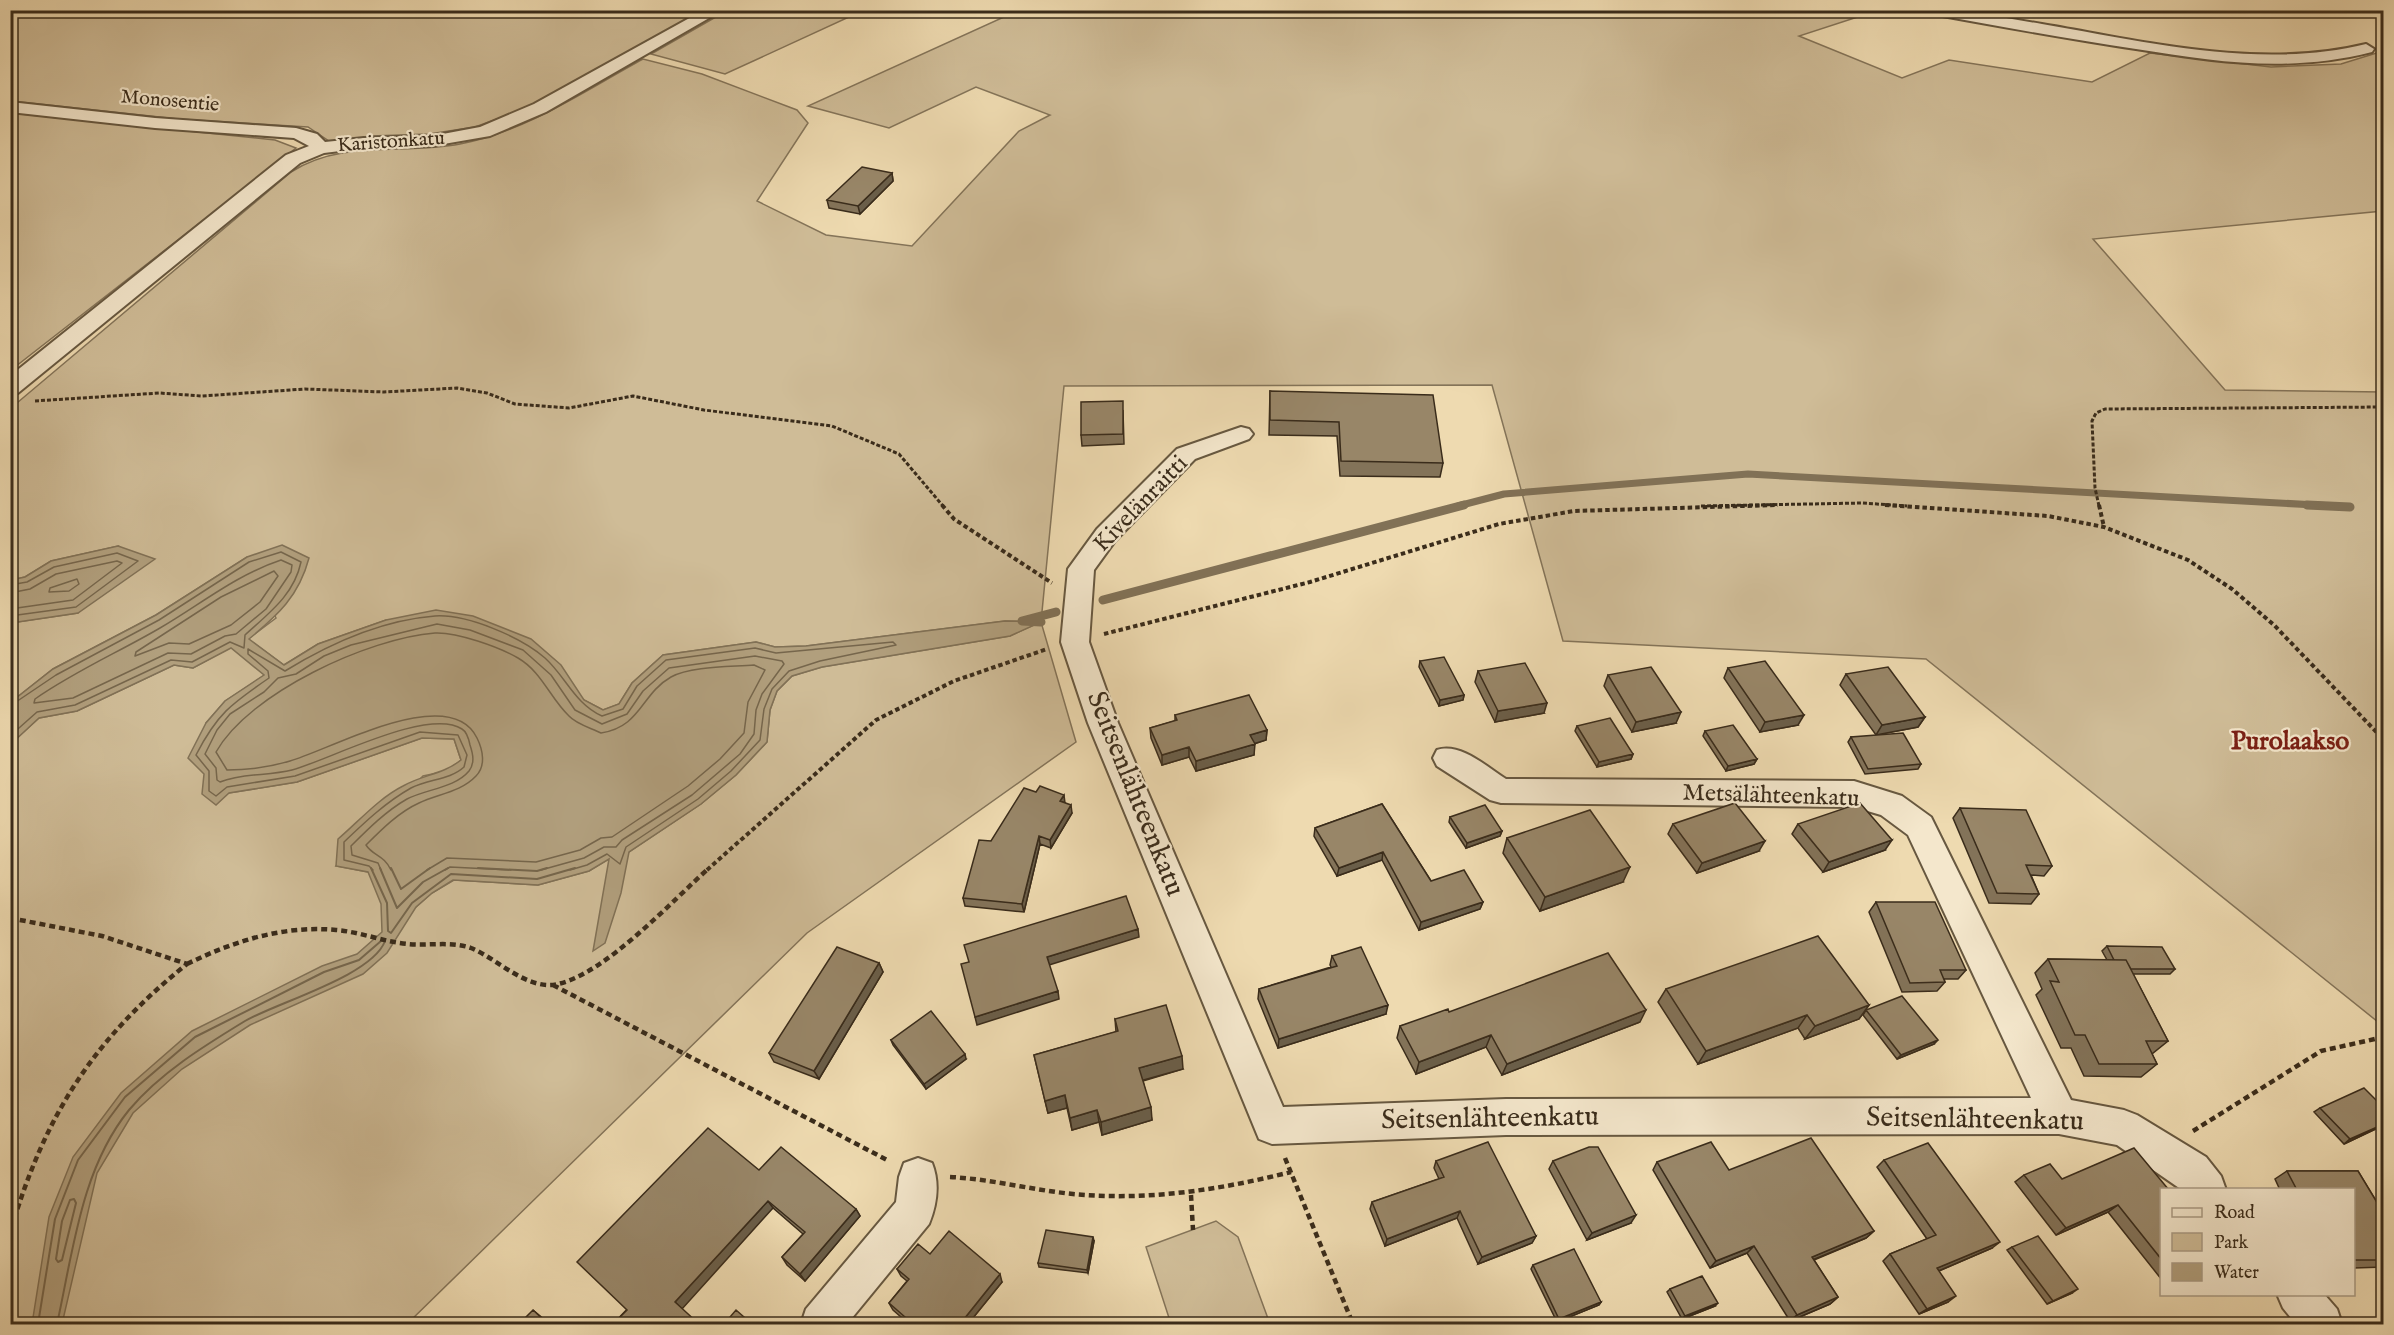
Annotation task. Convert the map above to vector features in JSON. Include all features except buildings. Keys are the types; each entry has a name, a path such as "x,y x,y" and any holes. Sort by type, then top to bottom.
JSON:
{"street":[{"name":"Karistonkatu","path":"10,388 293,159 321,148 364,142 432,141 484,132 540,108 716,10"},
{"path":"1937,10 2064,34 2191,53 2267,60 2336,58 2366,49"},
{"name":"Monosentie","path":"10,107 155,123 296,133 311,138 321,148"},
{"name":"Kivelänraitti","path":"1075,642 1081,569 1106,535 1186,454 1241,434"},
{"name":"Seitsenlähteenkatu","path":"1075,642 1103,723 1272,1126 1506,1117 2059,1116 2124,1128 2192,1171 2206,1188"},
{"name":"Metsälähteenkatu","path":"1448,758 1501,791 1854,794 1891,805 1920,826 2059,1116"},
{"path":"820,1324 915,1210 918,1177"},
{"path":"2299,1296 2322,1324"}],"path":[{"path":"32,401 159,393 202,396 305,390 384,392 457,388 488,393 515,404 569,408 633,396 714,411 832,426 899,454 954,519 1079,600"},
{"path":"2104,527 2101,503 2095,488 2092,421 2096,413 2104,409 2384,407"},
{"path":"552,985 589,971 616,951 876,720 954,681 1034,652 1310,582 1499,524 1574,512 1656,507 1862,503 2049,516 2104,527 2188,560 2232,589 2274,625 2384,740"},
{"path":"10,918 102,936 187,964"},
{"path":"10,1233 21,1188 59,1107 78,1076 129,1012 187,964 227,945 271,934 314,928 357,933 405,944 467,946 514,972 552,985 918,1177 962,1178 1085,1195 1191,1195 1291,1172"},
{"path":"2160,1151 2321,1051 2384,1037"},
{"path":"1272,1126 1353,1324"},
{"path":"1191,1195 1193,1230"}],"green space":[{"path":"728,10 862,11 725,74 651,54"},
{"path":"11,11 706,11 525,109 475,127 429,134 371,136 332,143 308,127 178,119 11,101"},
{"path":"1017,11 1876,11 1799,36 1902,78 1949,60 2092,82 2150,53 2271,67 2341,64 2383,51 2383,211 2093,239 2225,390 2383,392 2383,1026 1926,659 1563,641 1492,385 1064,386 1041,622 1076,742 807,933 407,1324 11,1324 10,744 39,718 77,711 174,665 193,668 231,647 265,675 225,701 206,723 229,793 297,782 422,738 454,739 461,760 447,771 423,776 336,866 368,872 416,907 432,893 454,880 538,885 589,871 610,858 629,852 701,804 736,775 767,742 770,710 777,691 792,676 822,667 1010,636 1040,622 1005,621 806,646 775,647 756,642 663,655 632,683 619,704 603,710 584,700 386,620 318,644 284,665 248,639 276,618 247,557 156,615 53,669 11,702 11,623 78,613 118,546 51,561 25,577 11,580 11,408 291,172 331,155 374,150 439,147 485,138 509,130 554,109 643,59 702,74 797,110 808,123 757,201 826,235 912,246 1019,131 1050,115 976,87 889,128 808,106"},
{"path":"11,113 275,140 296,148 11,370"},
{"path":"1216,1221 1238,1237 1270,1324 1171,1324 1146,1247"}],"water":[{"path":"282,545 309,558 305,571 286,604 249,639 284,665 318,644 386,620 436,610 473,616 531,639 561,665 584,700 603,710 619,704 632,683 663,655 756,642 775,647 806,646 1005,621 1041,622 1010,636 822,667 792,676 777,691 770,710 767,742 736,775 701,804 629,852 621,893 605,943 593,951 609,859 589,871 538,885 453,880 432,893 416,907 387,953 363,974 250,1025 182,1069 133,1113 97,1173 62,1324 32,1324 49,1217 73,1157 121,1093 192,1031 322,966 357,954 382,932 381,904 368,872 336,866 338,839 394,791 447,769 461,760 454,739 422,738 297,782 229,793 216,805 202,794 204,774 188,758 206,723 225,701 264,675 231,648 193,668 174,665 77,711 39,718 11,744 11,702 53,669 156,615 247,557"},
{"path":"118,546 155,559 78,613 11,623 11,580 25,577 51,561"}],"waterway":[{"path":"1458,506 1504,494 1748,474 2334,506"},
{"path":"1103,600 1464,505"},
{"path":"2307,505 2350,507"},
{"path":"1041,622 1022,621 1056,612"}],"district":[{"name":"Purolaakso","path":"2290,741"}]}
